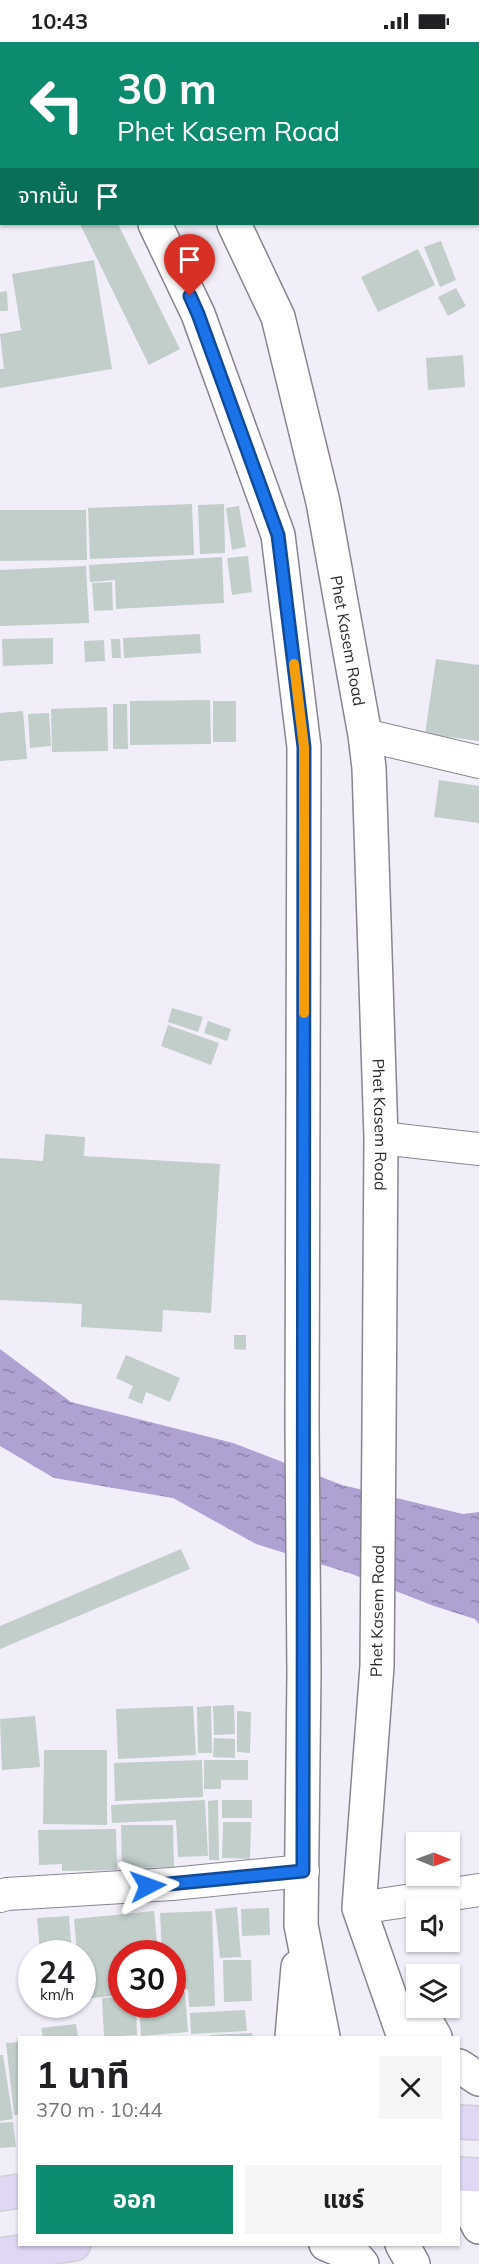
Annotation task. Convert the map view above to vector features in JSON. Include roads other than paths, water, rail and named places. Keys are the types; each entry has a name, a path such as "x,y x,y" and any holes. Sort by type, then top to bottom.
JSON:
{"main road":[{"path":"155,225 198,314 278,535 304,747 303,1871 292,2036"},
{"name":"Phet Kasem Road","path":"234,225 278,317 322,502 365,735 369,768 381,1138 377,1666 359,1908 404,2036"},
{"path":"359,1908 406,1987"},
{"path":"301,1925 323,2036"},
{"path":"424,2018 434,2036"},
{"path":"460,2067 479,2079"},
{"path":"460,2122 479,2123"},
{"path":"460,2174 479,2175"},
{"path":"460,2190 479,2227"},
{"path":"0,2194 18,2191"},
{"path":"0,2255 59,2246"},
{"path":"331,2246 355,2256 362,2264"},
{"path":"403,2246 413,2264"}],"street":[{"path":"365,735 479,762"},
{"path":"381,1138 479,1149"},
{"path":"1,1898 7,1894 172,1884 303,1871"},
{"path":"359,1908 479,1890"},
{"path":"73,2246 78,2264"}],"water":[{"path":"0,1349 71,1402 233,1443 342,1485 463,1514 479,1512 479,1624 475,1619 434,1606 352,1574 256,1544 173,1498 54,1478 0,1446"}]}
